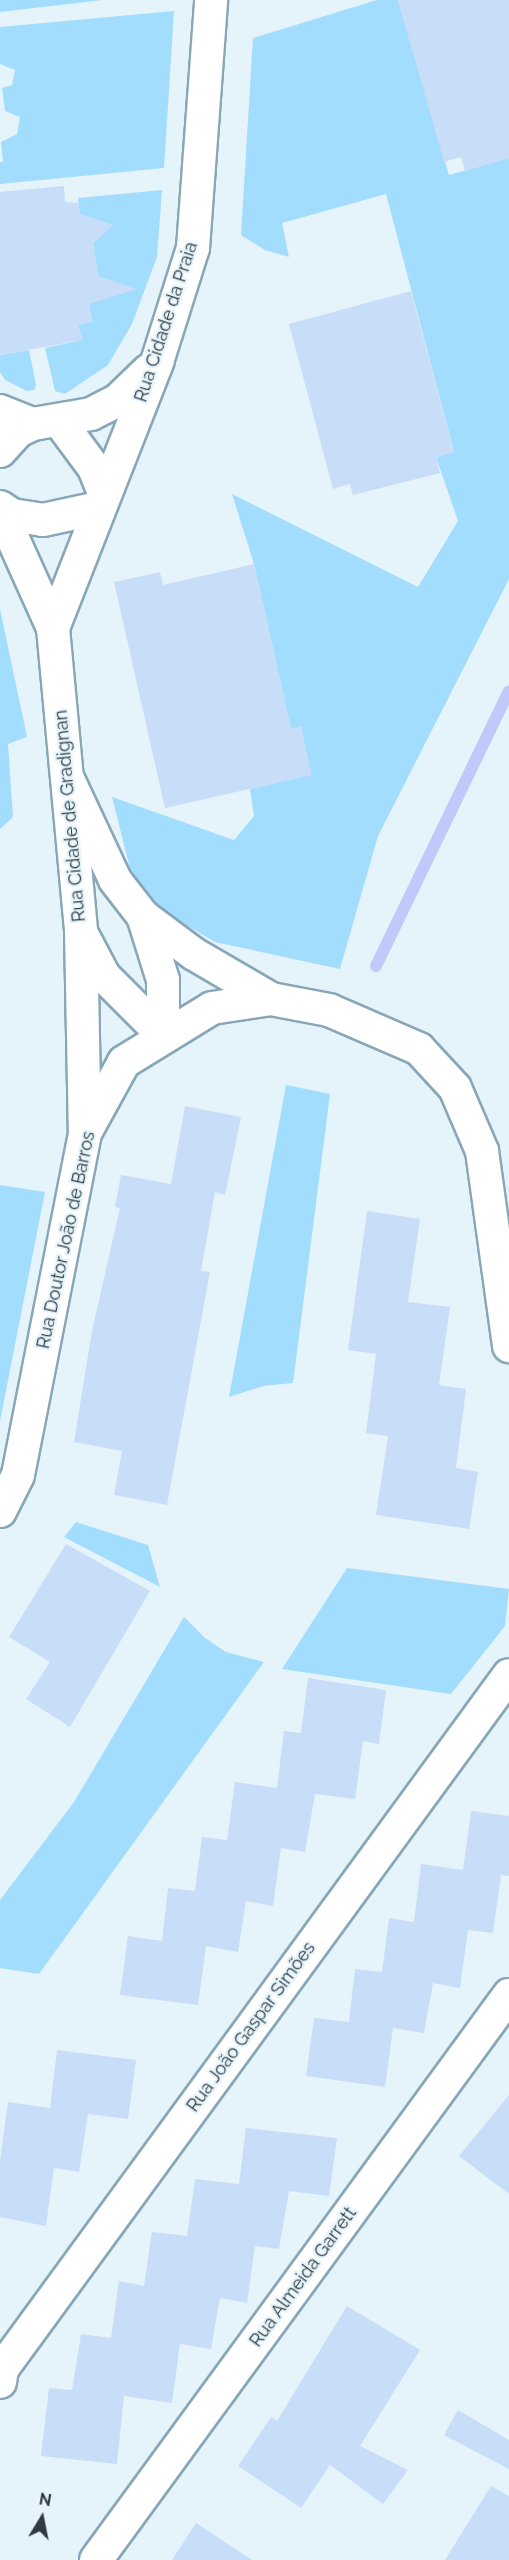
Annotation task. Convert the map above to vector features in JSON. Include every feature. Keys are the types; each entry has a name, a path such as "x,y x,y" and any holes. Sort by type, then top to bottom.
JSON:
{"street":[{"name":"Rua Cidade da Praia","path":"53,628 157,362 193,248 211,0"},
{"path":"0,451 18,431 91,414 118,400 157,362"},
{"path":"0,411 46,423 94,468 101,501 43,520 12,515 0,508"},
{"name":"Rua Cidade de Gradignan","path":"0,508 53,628 81,932 85,1134"},
{"path":"68,779 115,880 143,916 194,954 272,999 329,1010 419,1049 455,1088 482,1151 509,1346"},
{"path":"143,916 163,980 163,1035"},
{"path":"81,932 104,976 163,1035"},
{"name":"Rua Doutor João de Barros","path":"0,1511 18,1475 85,1134 124,1062 163,1035 212,1008 272,999"},
{"name":"Rua João Gaspar Simões","path":"0,2382 2,2369 509,1675"},
{"name":"Rua Almeida Garrett","path":"96,2560 509,1995"}],"shaded area":[{"path":"0,0 103,0 0,12"},
{"path":"377,0 398,0 449,175 509,158 509,579 378,836 340,969 215,942 137,896 112,797 234,840 254,816 250,789 311,775 300,727 291,729 254,564 232,494 418,587 458,521 436,457 454,452 386,194 282,223 289,257 265,250 241,235 253,38"},
{"path":"174,11 164,168 0,184 0,162 3,162 1,142 17,134 20,117 5,111 2,88 12,85 15,70 0,64 0,27"},
{"path":"162,190 157,257 132,324 108,365 65,394 55,391 45,348 82,340 78,324 92,322 89,304 98,276 93,243 105,232 80,218 78,198"},
{"path":"29,350 36,385 34,390 27,391 5,380 0,372 0,355"},
{"path":"0,609 27,737 8,744 13,817 0,829"},
{"path":"286,1085 330,1094 293,1383 263,1386 229,1397"},
{"path":"0,1185 45,1192 0,1421"},
{"path":"76,1522 148,1545 160,1587 64,1537"},
{"path":"347,1568 509,1589 505,1626 451,1694 282,1669"},
{"path":"184,1617 205,1638 226,1652 264,1662 39,1974 0,1968 0,1900 74,1802"}],"building":[{"path":"398,0 509,0 509,158 465,171 461,157 444,162"},
{"path":"64,186 65,202 78,203 80,214 114,225 93,243 98,276 137,289 89,304 92,322 78,324 82,340 0,355 0,192"},
{"path":"411,291 454,453 436,457 440,473 353,495 350,484 333,489 289,324"},
{"path":"254,564 291,729 301,726 312,775 165,808 114,582 160,572 163,585"},
{"path":"185,1106 241,1117 225,1195 215,1192 201,1271 210,1272 167,1505 114,1495 122,1451 74,1442 92,1331 120,1208 115,1207 121,1175 171,1184"},
{"path":"367,1211 420,1219 408,1302 450,1307 439,1385 466,1389 456,1468 478,1472 469,1529 376,1515 388,1436 366,1433 376,1354 348,1350"},
{"path":"66,1544 150,1591 70,1727 26,1699 50,1662 9,1637"},
{"path":"308,1678 386,1690 379,1744 363,1741 355,1799 315,1794 305,1852 281,1848 273,1906 246,1901 238,1952 206,1946 198,2005 120,1995 128,1936 162,1941 168,1888 195,1891 202,1837 227,1840 235,1782 277,1788 284,1731 301,1733"},
{"path":"471,1811 509,1816 509,1876 501,1875 493,1933 468,1930 460,1988 433,1983 424,2033 393,2028 385,2087 306,2076 314,2018 349,2022 355,1969 382,1972 389,1918 414,1922 421,1864 463,1870"},
{"path":"57,2050 136,2060 128,2119 88,2114 79,2172 54,2168 46,2226 0,2217 0,2160 8,2102 50,2108"},
{"path":"509,2095 509,2194 459,2156"},
{"path":"246,2128 337,2138 329,2196 289,2191 279,2249 255,2246 247,2303 220,2298 211,2349 180,2344 172,2403 124,2396 117,2464 41,2456 49,2388 72,2390 81,2334 111,2338 119,2281 144,2286 152,2232 187,2236 195,2179 239,2184"},
{"path":"347,2306 420,2350 360,2446 408,2470 383,2504 330,2465 301,2508 238,2466 271,2417 277,2421"},
{"path":"458,2410 509,2440 509,2469 444,2435"},
{"path":"491,2486 509,2496 509,2560 445,2560"},
{"path":"196,2523 252,2560 172,2560"}],"waterway":[{"path":"376,966 509,691"}]}
